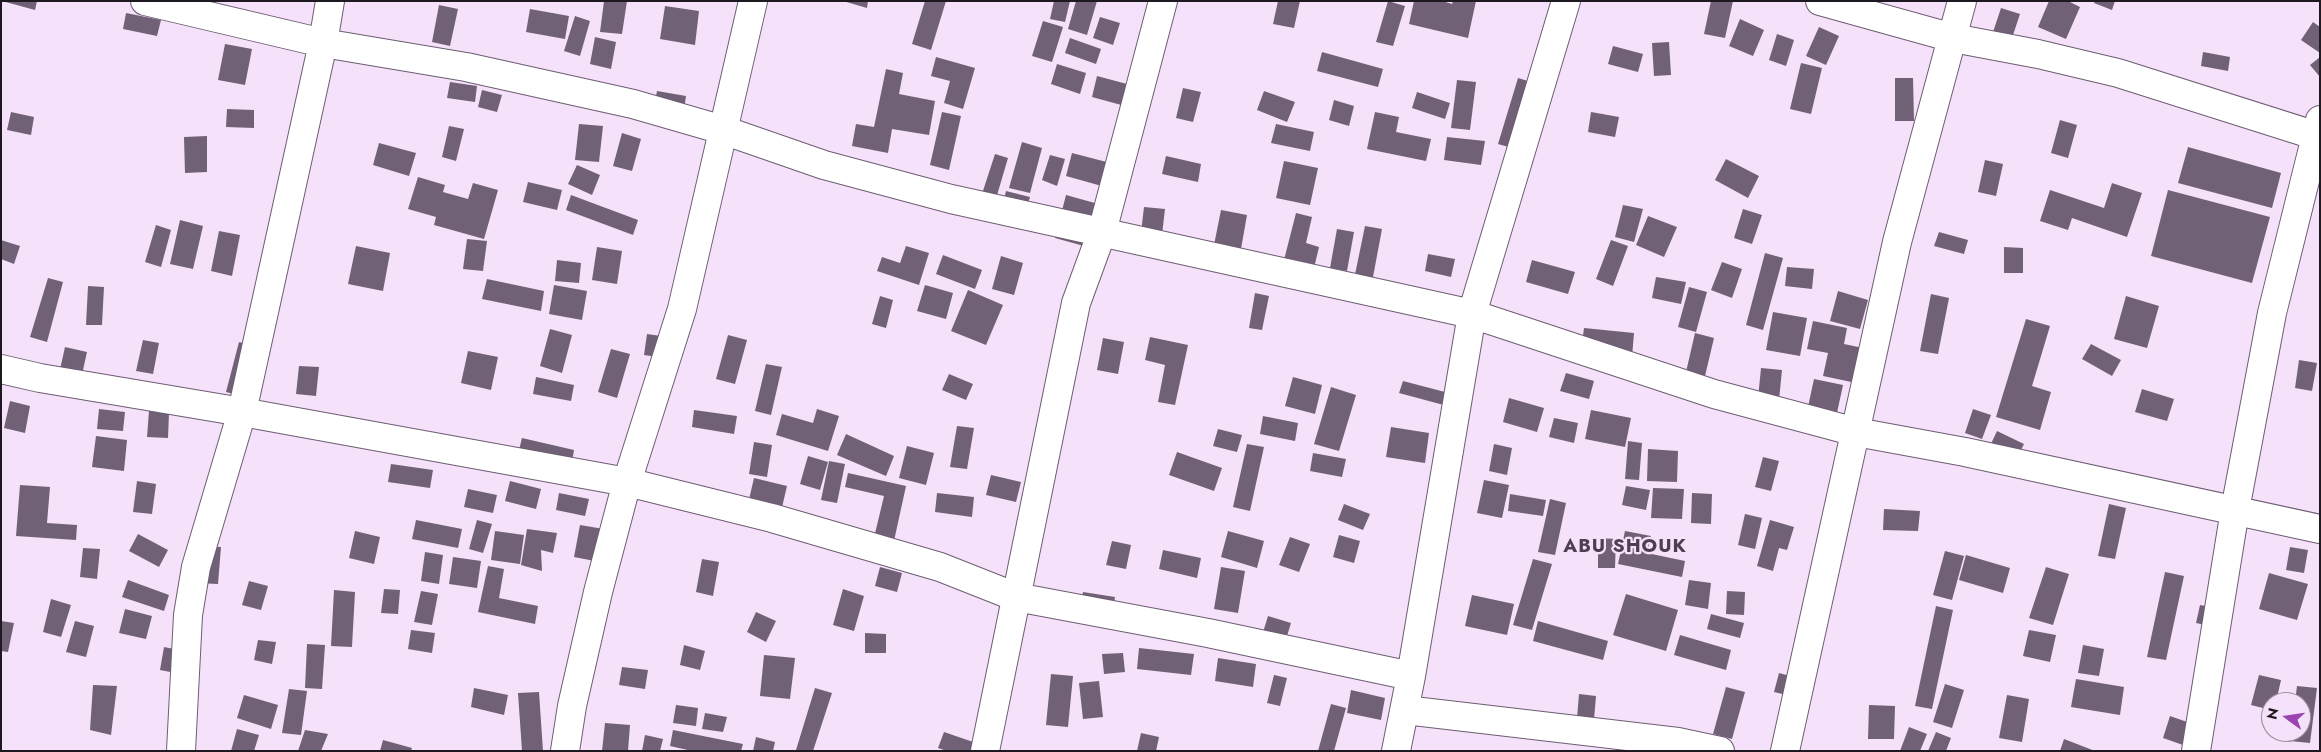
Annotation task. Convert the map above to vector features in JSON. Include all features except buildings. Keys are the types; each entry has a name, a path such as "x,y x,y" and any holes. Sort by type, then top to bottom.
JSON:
{"street":[{"path":"145,1 323,44 475,69 633,104 722,130 824,165 951,199 1472,314 1714,394 1856,432 1965,452 2320,529"},
{"path":"181,751 188,615 196,567 242,412 323,44 330,1"},
{"path":"565,751 576,687 628,482 682,309 752,1"},
{"path":"985,751 1005,662 1016,596 1076,303 1102,232 1163,1"},
{"path":"1396,751 1411,676 1472,314 1566,1"},
{"path":"1820,1 1953,38 2038,54 2118,73 2318,131 2272,313 2235,510 2196,751"},
{"path":"1785,751 1897,242 1962,1"},
{"path":"1,369 40,378 242,412 628,482 772,518 940,567 1016,596 1411,676"},
{"path":"1405,710 1577,732 1678,742 1720,751"}],"district":[{"name":"ABU SHOUK","path":"1625,547"}]}
